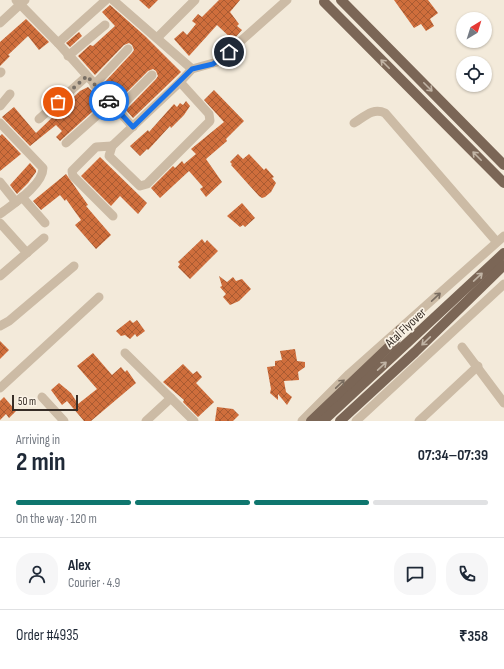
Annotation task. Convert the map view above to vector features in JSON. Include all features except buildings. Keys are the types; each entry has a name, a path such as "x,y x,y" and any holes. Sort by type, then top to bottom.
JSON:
{"main road":[{"path":"341,0 504,165"},
{"path":"322,1 504,184"},
{"name":"Atal Flyover","path":"323,421 504,253"},
{"name":"Atal Flyover","path":"340,421 415,352 504,265"},
{"path":"311,421 395,340 400,330"}],"street":[{"path":"58,43 106,0"},
{"path":"113,0 192,69"},
{"path":"157,38 195,0"},
{"path":"180,82 210,114 210,121 147,184 137,184 109,156 112,146 192,69 217,62 287,0"},
{"path":"0,24 20,1 133,127"},
{"path":"68,56 105,24"},
{"path":"94,84 128,49"},
{"path":"66,143 114,107 152,75"},
{"path":"39,119 87,76"},
{"path":"0,106 10,94"},
{"path":"302,421 349,374 400,330 500,238 385,113 380,110 372,112 354,123"},
{"path":"0,123 43,168 43,174 38,182 0,214"},
{"path":"112,146 96,147 72,171 73,176 113,216"},
{"path":"0,182 45,223"},
{"path":"0,224 27,253"},
{"path":"0,276 44,238"},
{"path":"0,326 9,321 74,266"},
{"path":"356,421 504,284"},
{"path":"0,388 99,297"},
{"path":"462,347 478,366 504,403"},
{"path":"125,353 194,421"},
{"path":"419,421 478,366"},
{"path":"42,397 64,421"},
{"path":"146,421 171,398"}],"way so far":[{"path":"58,102 87,76 109,101"}],"route":[{"path":"109,101 133,127 192,69 209,66 217,62 229,52"}]}
